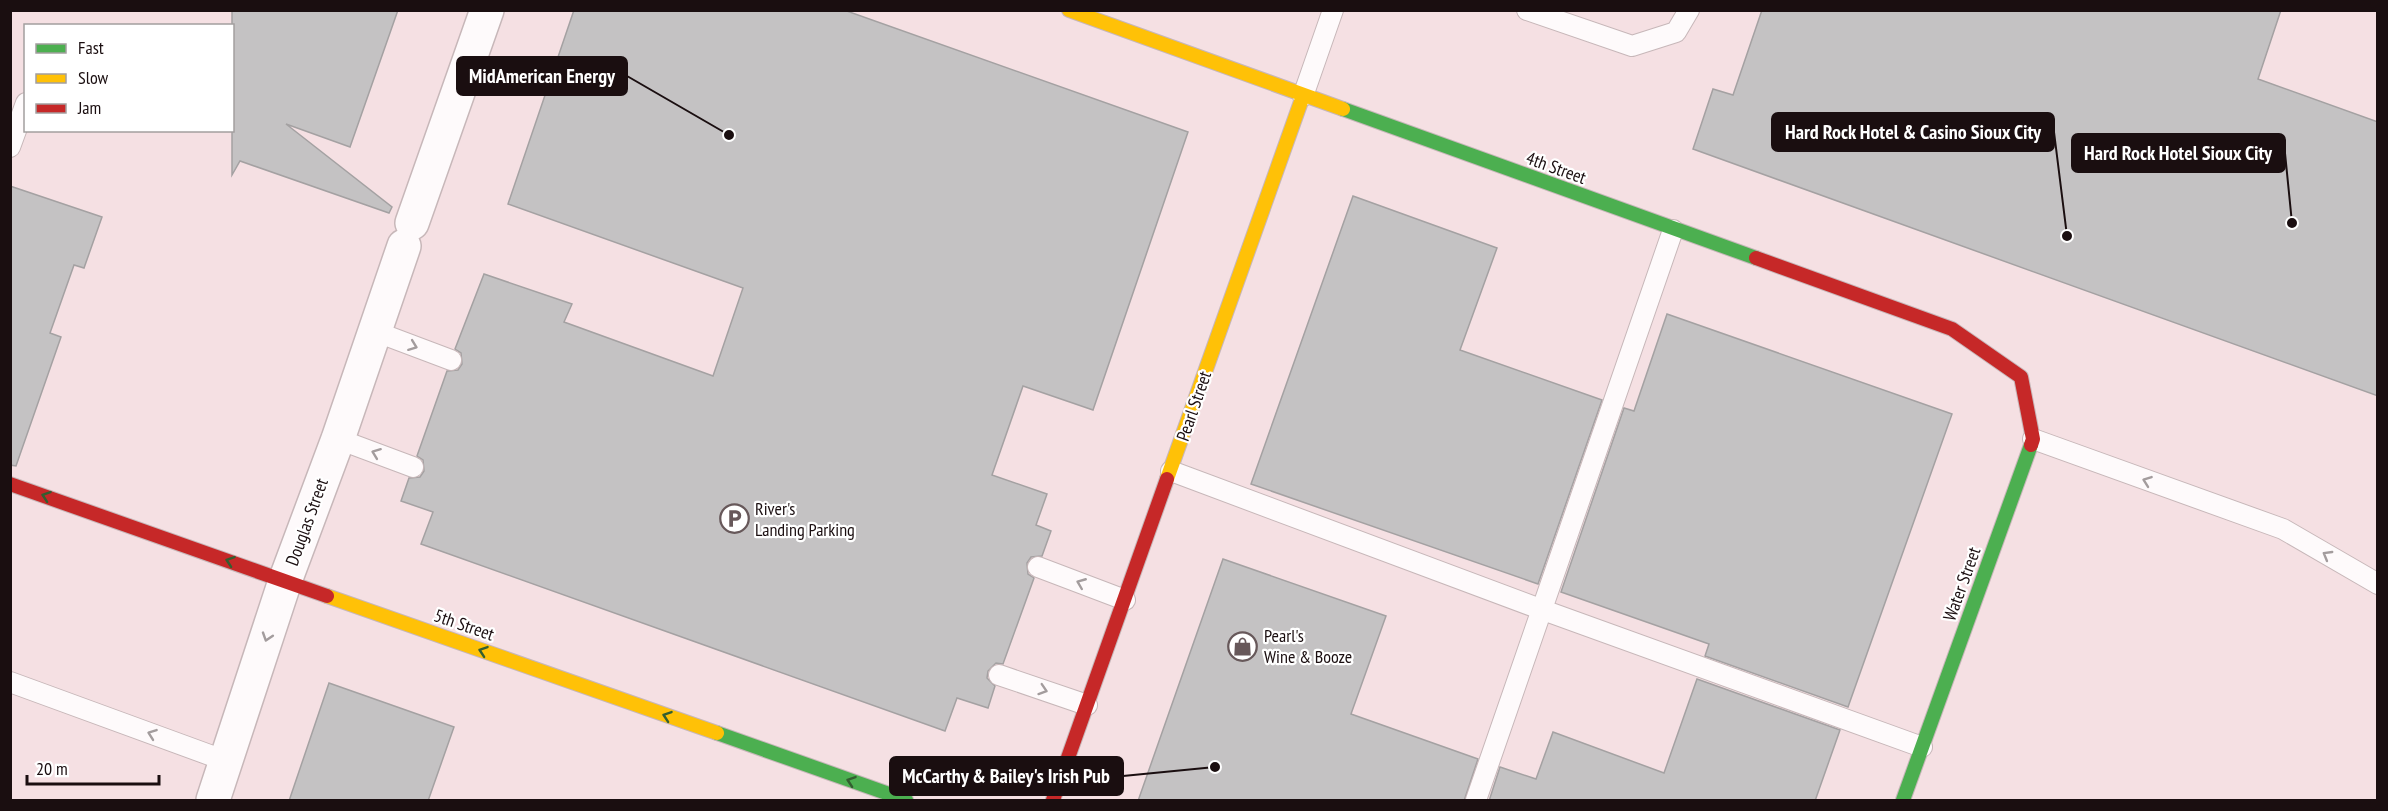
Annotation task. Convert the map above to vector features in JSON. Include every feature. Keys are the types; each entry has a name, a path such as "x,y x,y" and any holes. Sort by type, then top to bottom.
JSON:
{"main road":[{"name":"4th Street","path":"1069,10 1673,230 1953,329 2021,377 2033,439"},
{"name":"Pearl Street","path":"1053,801 1303,96"},
{"name":"Water Street","path":"1902,801 2033,439"},
{"name":"5th Street","path":"10,484 906,801"}],"street":[{"name":"Douglas Street","path":"213,801 285,581 338,439 487,10"}],"lane":[{"name":"Pearl Street","path":"1303,96 1333,10"},
{"path":"1527,10 1632,46 1676,32 1689,10"},
{"path":"10,147 24,108"},
{"path":"1476,801 1673,230"},
{"path":"374,331 451,360"},
{"path":"338,439 413,467"},
{"path":"2033,439 2283,529 2378,584"},
{"path":"1171,471 1543,610 1922,747"},
{"path":"1038,567 1125,600"},
{"path":"999,675 1087,705"},
{"path":"10,682 226,761"}],"building":[{"path":"232,10 398,10 350,147 286,124 392,207 389,213 240,161 232,175 234,24 232,24"},
{"path":"574,10 844,10 1188,132 1093,410 1023,386 992,475 1047,494 1036,525 1051,531 1042,556 1031,557 1027,563 1028,574 1034,578 1003,664 996,663 988,671 987,678 995,686 988,708 957,698 945,731 421,544 433,512 401,501 409,478 420,477 424,471 423,460 417,456 447,371 458,370 462,364 461,353 455,349 484,274 572,304 564,322 713,376 743,288 508,204"},
{"path":"1762,10 2281,10 2258,79 2378,122 2378,396 1693,149 1713,89 1733,95"},
{"path":"10,186 102,217 84,268 74,265 50,333 61,337 16,466 10,465"},
{"path":"1353,196 1497,248 1460,350 1602,400 1538,584 1251,484"},
{"path":"1667,314 1952,414 1848,707 1705,656 1709,644 1561,592 1624,408 1634,411"},
{"path":"1223,559 1386,616 1351,714 1478,759 1464,801 1138,801"},
{"path":"1697,679 1840,730 1815,801 1489,801 1500,767 1536,779 1553,732 1664,773"},
{"path":"329,683 454,727 428,801 289,801"}],"traffic: fast":[{"path":"1343,109 1756,258"},
{"path":"1903,800 2031,445"},
{"path":"717,733 906,800"}],"traffic: slow":[{"path":"1069,10 1343,109"},
{"path":"1167,479 1303,96"},
{"path":"327,596 717,733"}],"traffic: jam":[{"path":"1756,258 1952,329 2021,377 2033,439 2031,445"},
{"path":"1053,800 1167,479"},
{"path":"10,484 327,596"}],"place":[{"name":"MidAmerican Energy","path":"729,135"},
{"name":"Hard Rock Hotel Sioux City","path":"2292,223"},
{"name":"Hard Rock Hotel & Casino Sioux City","path":"2067,236"},
{"name":"River's Landing Parking","path":"734,519"},
{"name":"Pearl's Wine & Booze","path":"1243,646"},
{"name":"McCarthy & Bailey's Irish Pub","path":"1215,767"}]}
